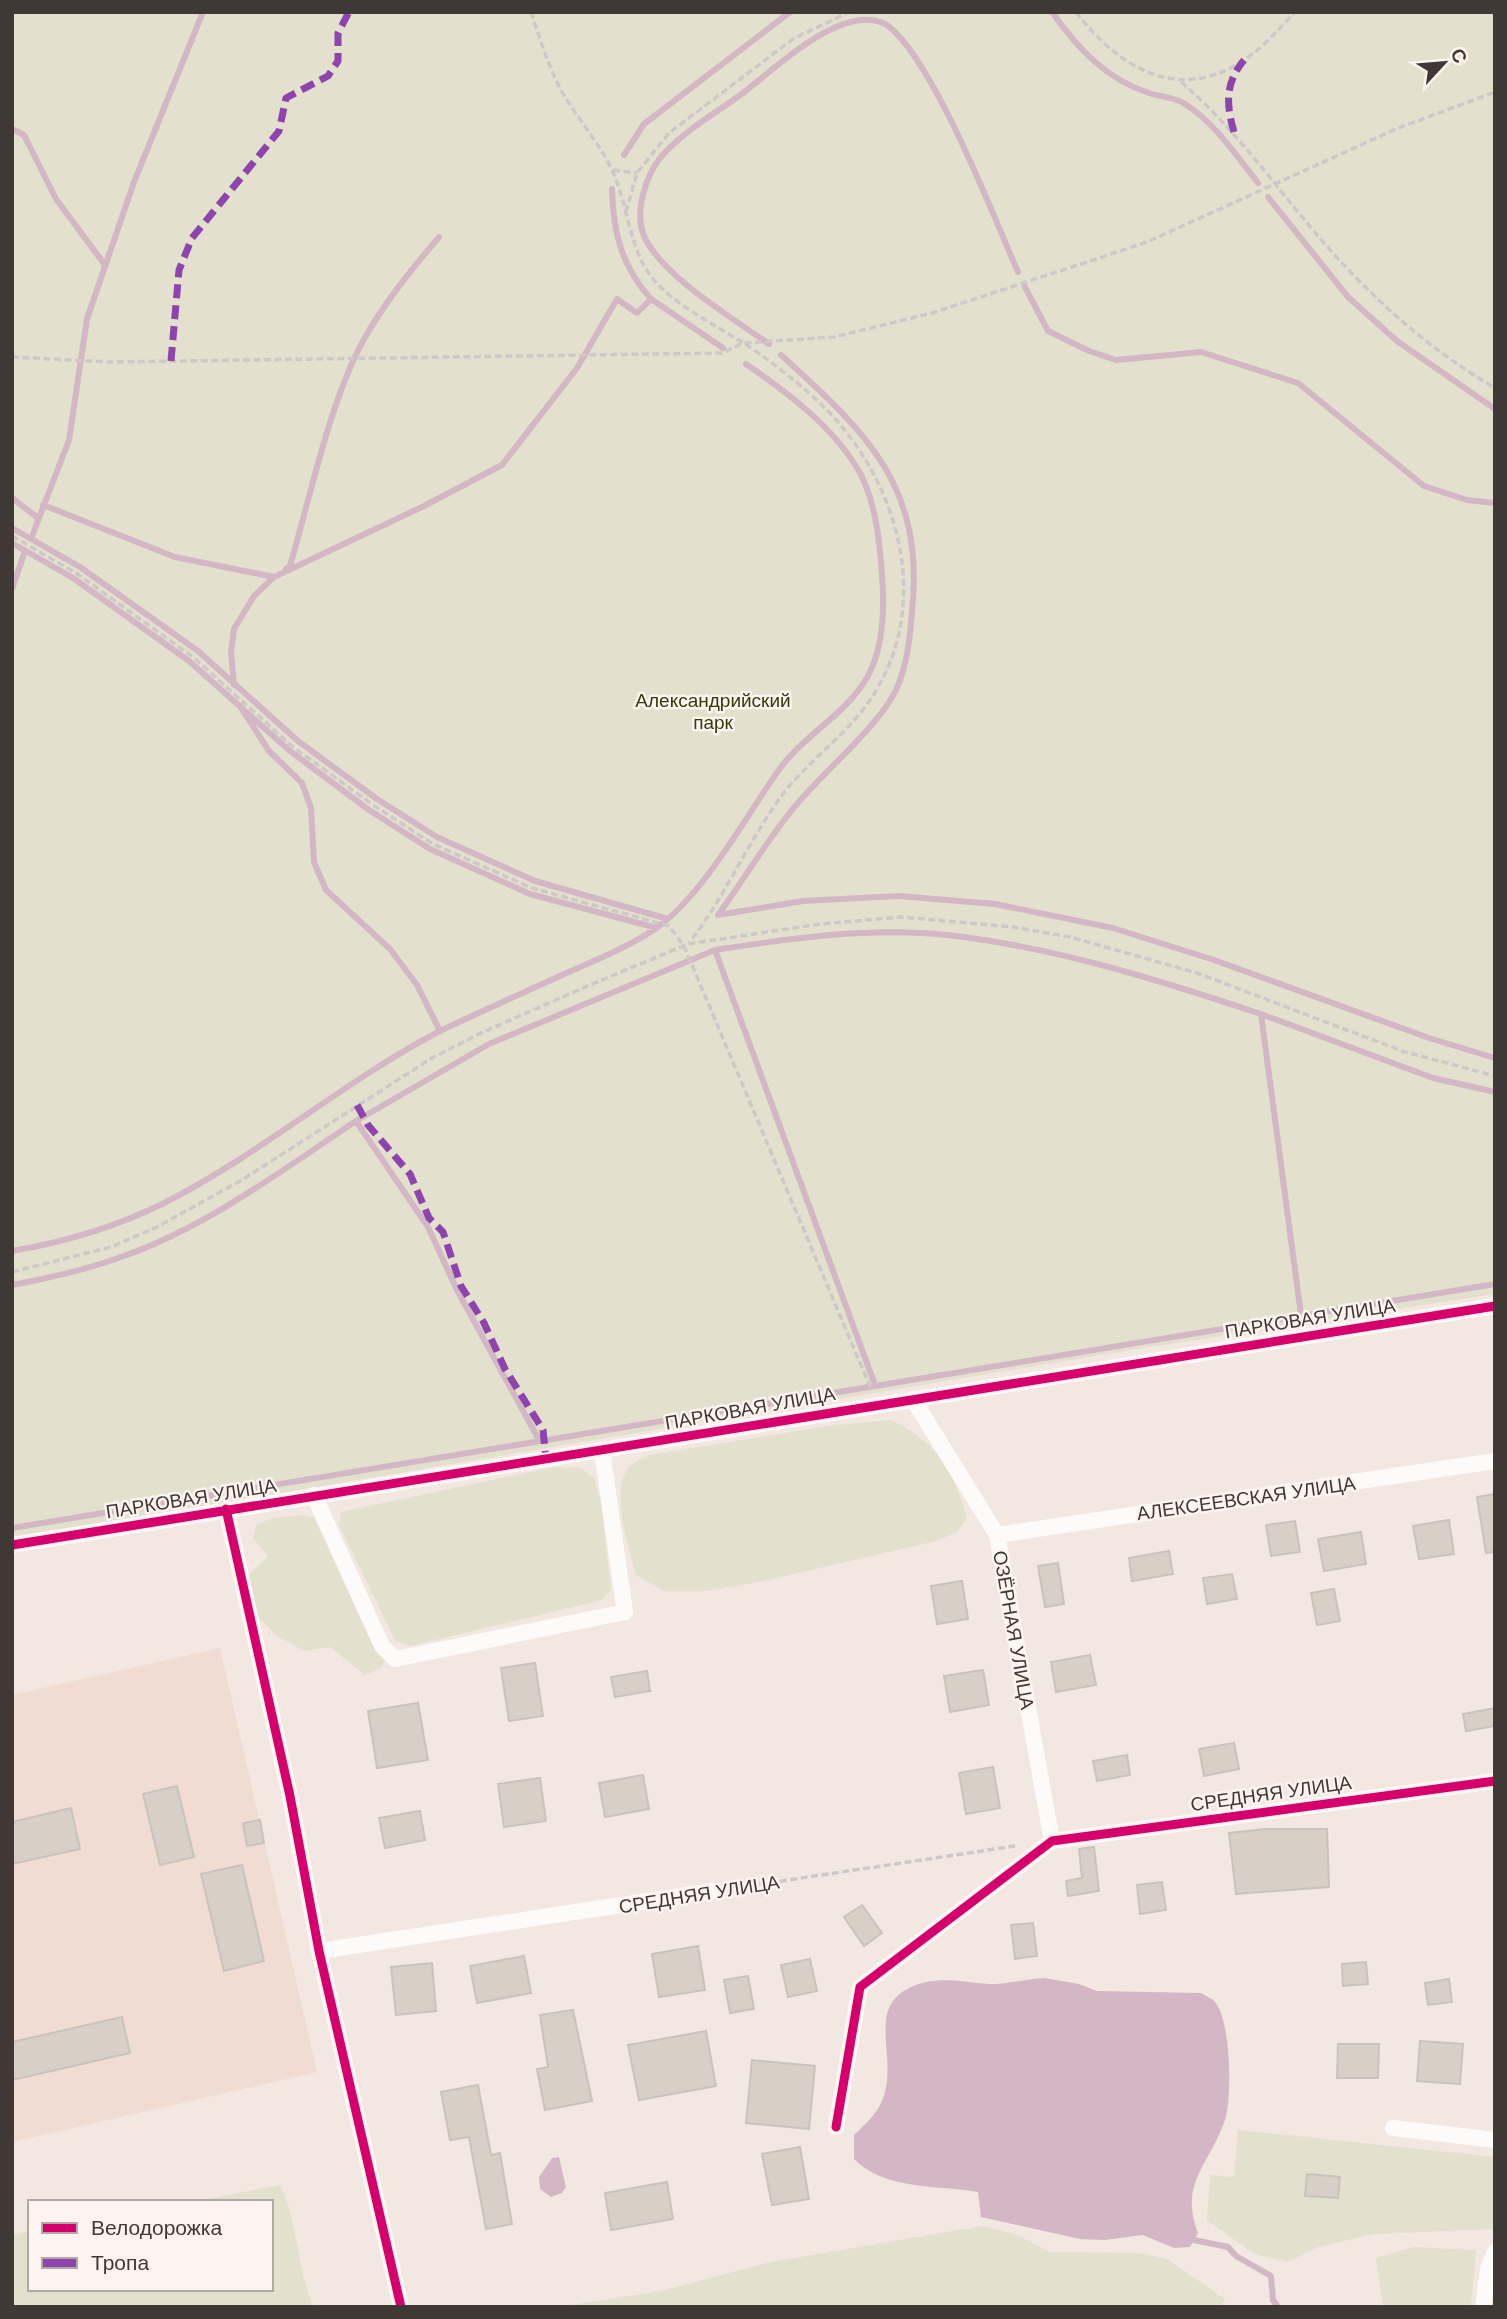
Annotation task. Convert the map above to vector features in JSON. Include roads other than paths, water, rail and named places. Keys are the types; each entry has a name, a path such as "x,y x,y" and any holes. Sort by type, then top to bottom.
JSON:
{"street":[{"name":"ПАРКОВАЯ УЛИЦА","path":"12,1545 1495,1306"},
{"name":"ОЗЁРНАЯ УЛИЦА","path":"914,1399 997,1535 1052,1841"},
{"path":"314,1495 382,1646 395,1659 625,1612 602,1451"},
{"name":"АЛЕКСЕЕВСКАЯ УЛИЦА","path":"997,1535 1495,1461"},
{"path":"226,1509 290,1796 319,1951 401,2307"},
{"name":"СРЕДНЯЯ УЛИЦА","path":"1052,1841 1495,1781"},
{"path":"836,2127 860,1987 1052,1841"},
{"name":"СРЕДНЯЯ УЛИЦА","path":"319,1951 713,1891"},
{"path":"1393,2128 1495,2140"},
{"path":"1483,2307 1488,2269 1495,2252"}],"waterway":[{"path":"31,539 69,440 87,319 134,182 203,12"},
{"path":"624,155 644,124 790,12"},
{"path":"1052,12 1072,38 1106,71 1134,87 1177,100 1206,120 1258,183"},
{"path":"769,344 698,294 664,264 643,233 640,215 643,194 655,165 679,139 791,54 831,29 851,22 870,20 887,25 905,43 942,103 1018,272"},
{"path":"12,129 24,135 56,199 105,265"},
{"path":"612,189 614,220 621,248 633,274 651,299"},
{"path":"1268,197 1348,297 1397,341 1495,409"},
{"path":"286,569 290,566 322,450 351,365 380,313 439,237"},
{"path":"1025,287 1048,331 1089,351 1116,360 1201,352 1298,383 1424,486 1467,500 1495,503"},
{"path":"234,685 231,652 234,629 254,596 274,577 424,506 502,465 577,368 617,299 637,313 651,299 723,348"},
{"path":"781,355 840,410 864,437 884,466 899,496 909,530 914,568 910,632 903,671 887,706 800,800 718,915 803,901 899,896 995,904 1113,928 1214,960 1429,1038 1495,1058"},
{"path":"240,706 269,751 302,783 311,808 314,862 326,890 390,949 417,985 440,1031 609,954 655,929 672,915 706,877 788,759 854,696 874,663 882,628 880,547 871,501 860,473 824,426 794,399 746,364"},
{"path":"12,498 38,518"},
{"path":"43,505 175,557 274,577"},
{"path":"12,528 80,567 198,651 298,741 377,799 437,837 535,881 668,919"},
{"path":"12,543 73,578 189,661 290,751 369,810 430,849 530,894 657,928"},
{"path":"12,589 25,551"},
{"path":"875,1385 715,950 859,933 947,935 987,940 1106,966 1261,1014"},
{"path":"356,1121 489,1044 715,950"},
{"path":"1301,1315 1261,1014 1433,1078 1495,1092"},
{"path":"12,1251 90,1233 164,1203 200,1184 370,1072 440,1031"},
{"path":"12,1285 108,1262 153,1245 243,1196 356,1121 428,1227 457,1290 539,1440"},
{"path":"12,1528 1495,1284"},
{"path":"1194,2240 1228,2247 1236,2256 1271,2276 1273,2300 1278,2307"}],"park label":[{"name":"Александрийский парк","path":"713,711"}]}
